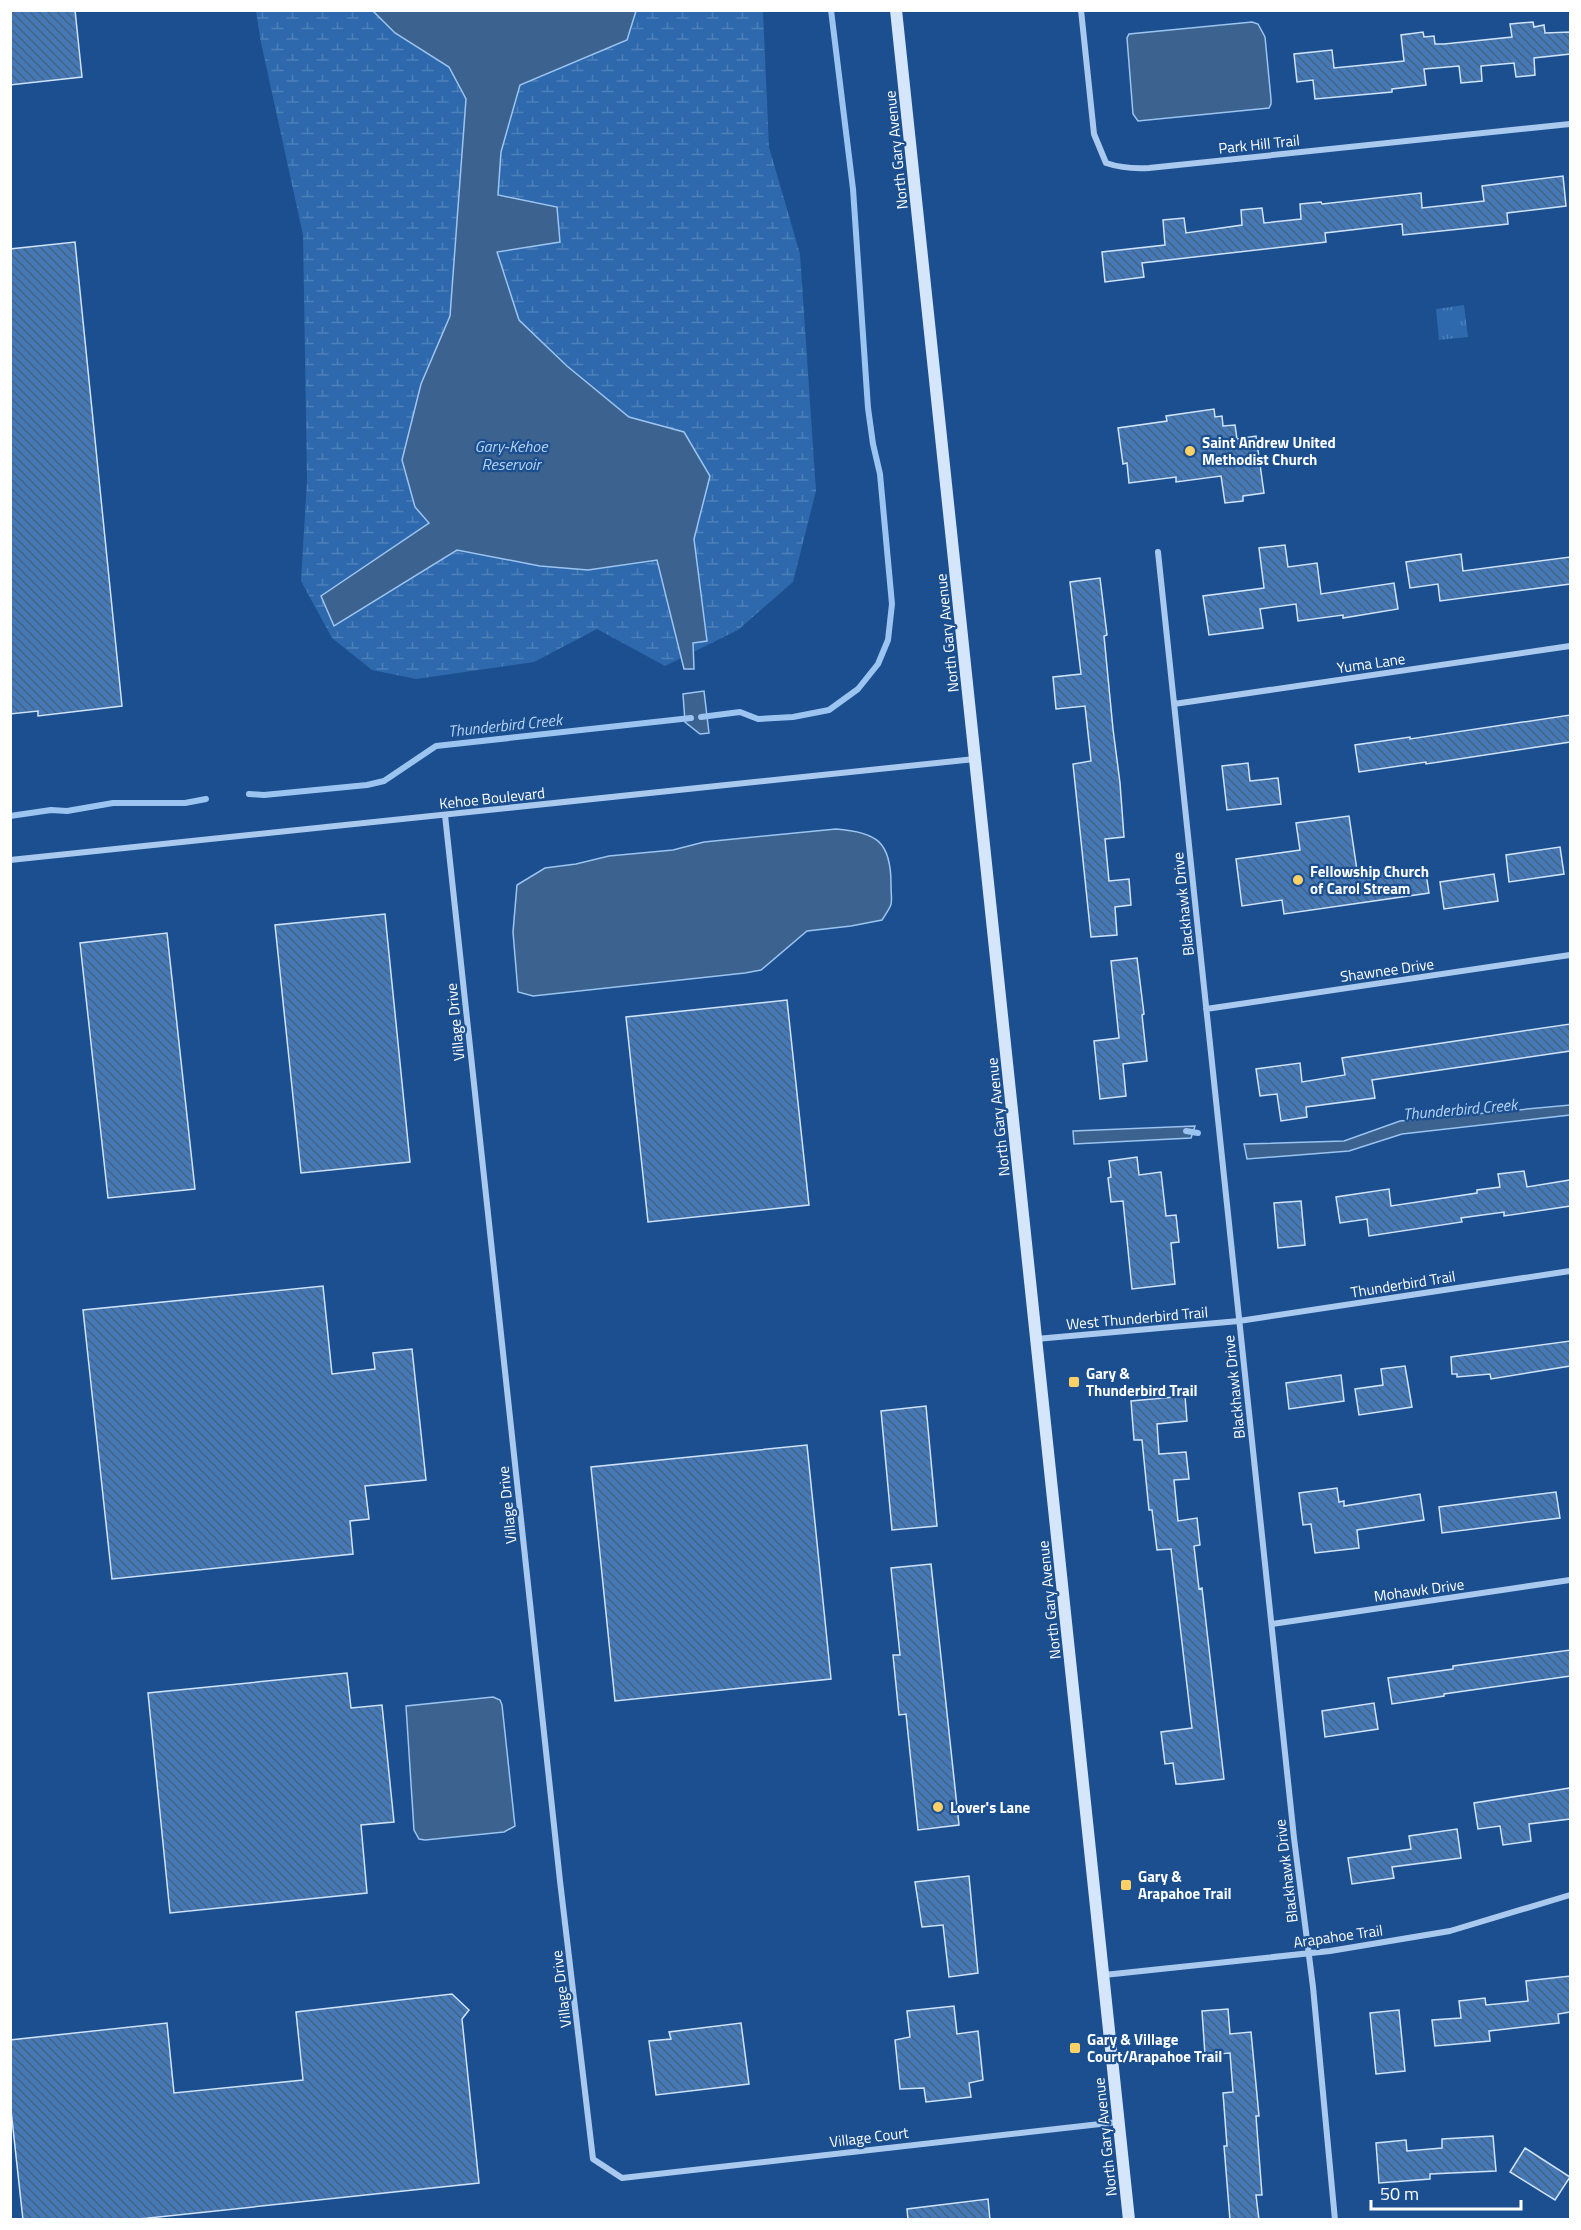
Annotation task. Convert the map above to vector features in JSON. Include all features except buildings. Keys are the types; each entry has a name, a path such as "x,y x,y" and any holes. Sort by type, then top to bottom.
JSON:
{"street":[{"name":"North Gary Avenue","path":"896,10 1129,2220"},
{"name":"Park Hill Trail","path":"1081,10 1094,134 1106,163 1129,169 1570,124"},
{"name":"Blackhawk Drive","path":"1158,552 1335,2220"},
{"name":"Yuma Lane","path":"1174,704 1570,646"},
{"name":"Kehoe Boulevard","path":"10,860 976,759"},
{"name":"Village Drive","path":"445,815 560,1881 593,2159 622,2178"},
{"name":"Shawnee Drive","path":"1206,1009 1570,955"},
{"name":"Thunderbird Trail","path":"1239,1321 1570,1271"},
{"name":"West Thunderbird Trail","path":"1036,1339 1239,1321"},
{"name":"Mohawk Drive","path":"1272,1624 1570,1580"},
{"name":"Arapahoe Trail","path":"1103,1975 1308,1953 1450,1931 1570,1895"},
{"name":"Village Court","path":"622,2178 1119,2121"}],"green space":[{"path":"256,11 763,11 769,147 800,254 816,491 793,582 738,630 665,666 597,629 534,662 416,679 372,670 332,638 301,581 307,480 303,235"},
{"path":"1464,305 1468,337 1439,340 1436,309"}],"water":[{"name":"Gary-Kehoe Reservoir","path":"373,11 636,11 627,40 520,85 501,152 498,195 557,207 560,242 497,252 519,320 567,366 629,417 684,432 710,476 694,539 707,641 693,643 694,669 684,669 657,560 588,570 540,566 457,550 334,626 321,596 429,523 415,507 402,460 421,384 450,316 466,99 449,67 395,33"},
{"path":"1252,22 1258,24 1265,37 1271,99 1269,108 1138,121 1133,114 1127,38 1129,34"},
{"path":"704,691 709,733 700,734 685,722 683,694"},
{"path":"836,829 862,833 879,842 884,849 890,870 892,900 882,920 807,931 761,970 533,996 518,992 513,932 517,885 545,868 609,856 673,850 704,842"},
{"path":"1570,1105 1570,1115 1402,1134 1349,1151 1247,1159 1244,1144 1344,1141 1400,1121"},
{"path":"1195,1126 1191,1138 1074,1144 1073,1131"},
{"path":"493,1697 500,1700 502,1705 515,1826 504,1832 419,1839 414,1830 406,1706"}],"waterway":[{"path":"701,717 740,712 758,719 793,717 829,710 858,689 878,664 888,640 892,604 880,474 868,408 853,189 831,10"},
{"name":"Thunderbird Creek","path":"249,794 264,795 367,785 384,781 436,746 691,718"},
{"name":"Thunderbird Creek","path":"10,816 51,810 67,811 113,803 185,803 206,799"},
{"name":"Thunderbird Creek","path":"1186,1131 1198,1133"}],"place":[{"name":"Saint Andrew United Methodist Church","path":"1190,451"},
{"name":"Fellowship Church of Carol Stream","path":"1298,880"},
{"name":"Gary & Thunderbird Trail","path":"1074,1382"},
{"name":"Lover's Lane","path":"938,1807"},
{"name":"Gary & Arapahoe Trail","path":"1126,1885"},
{"name":"Gary & Village Court/Arapahoe Trail","path":"1075,2048"}]}
